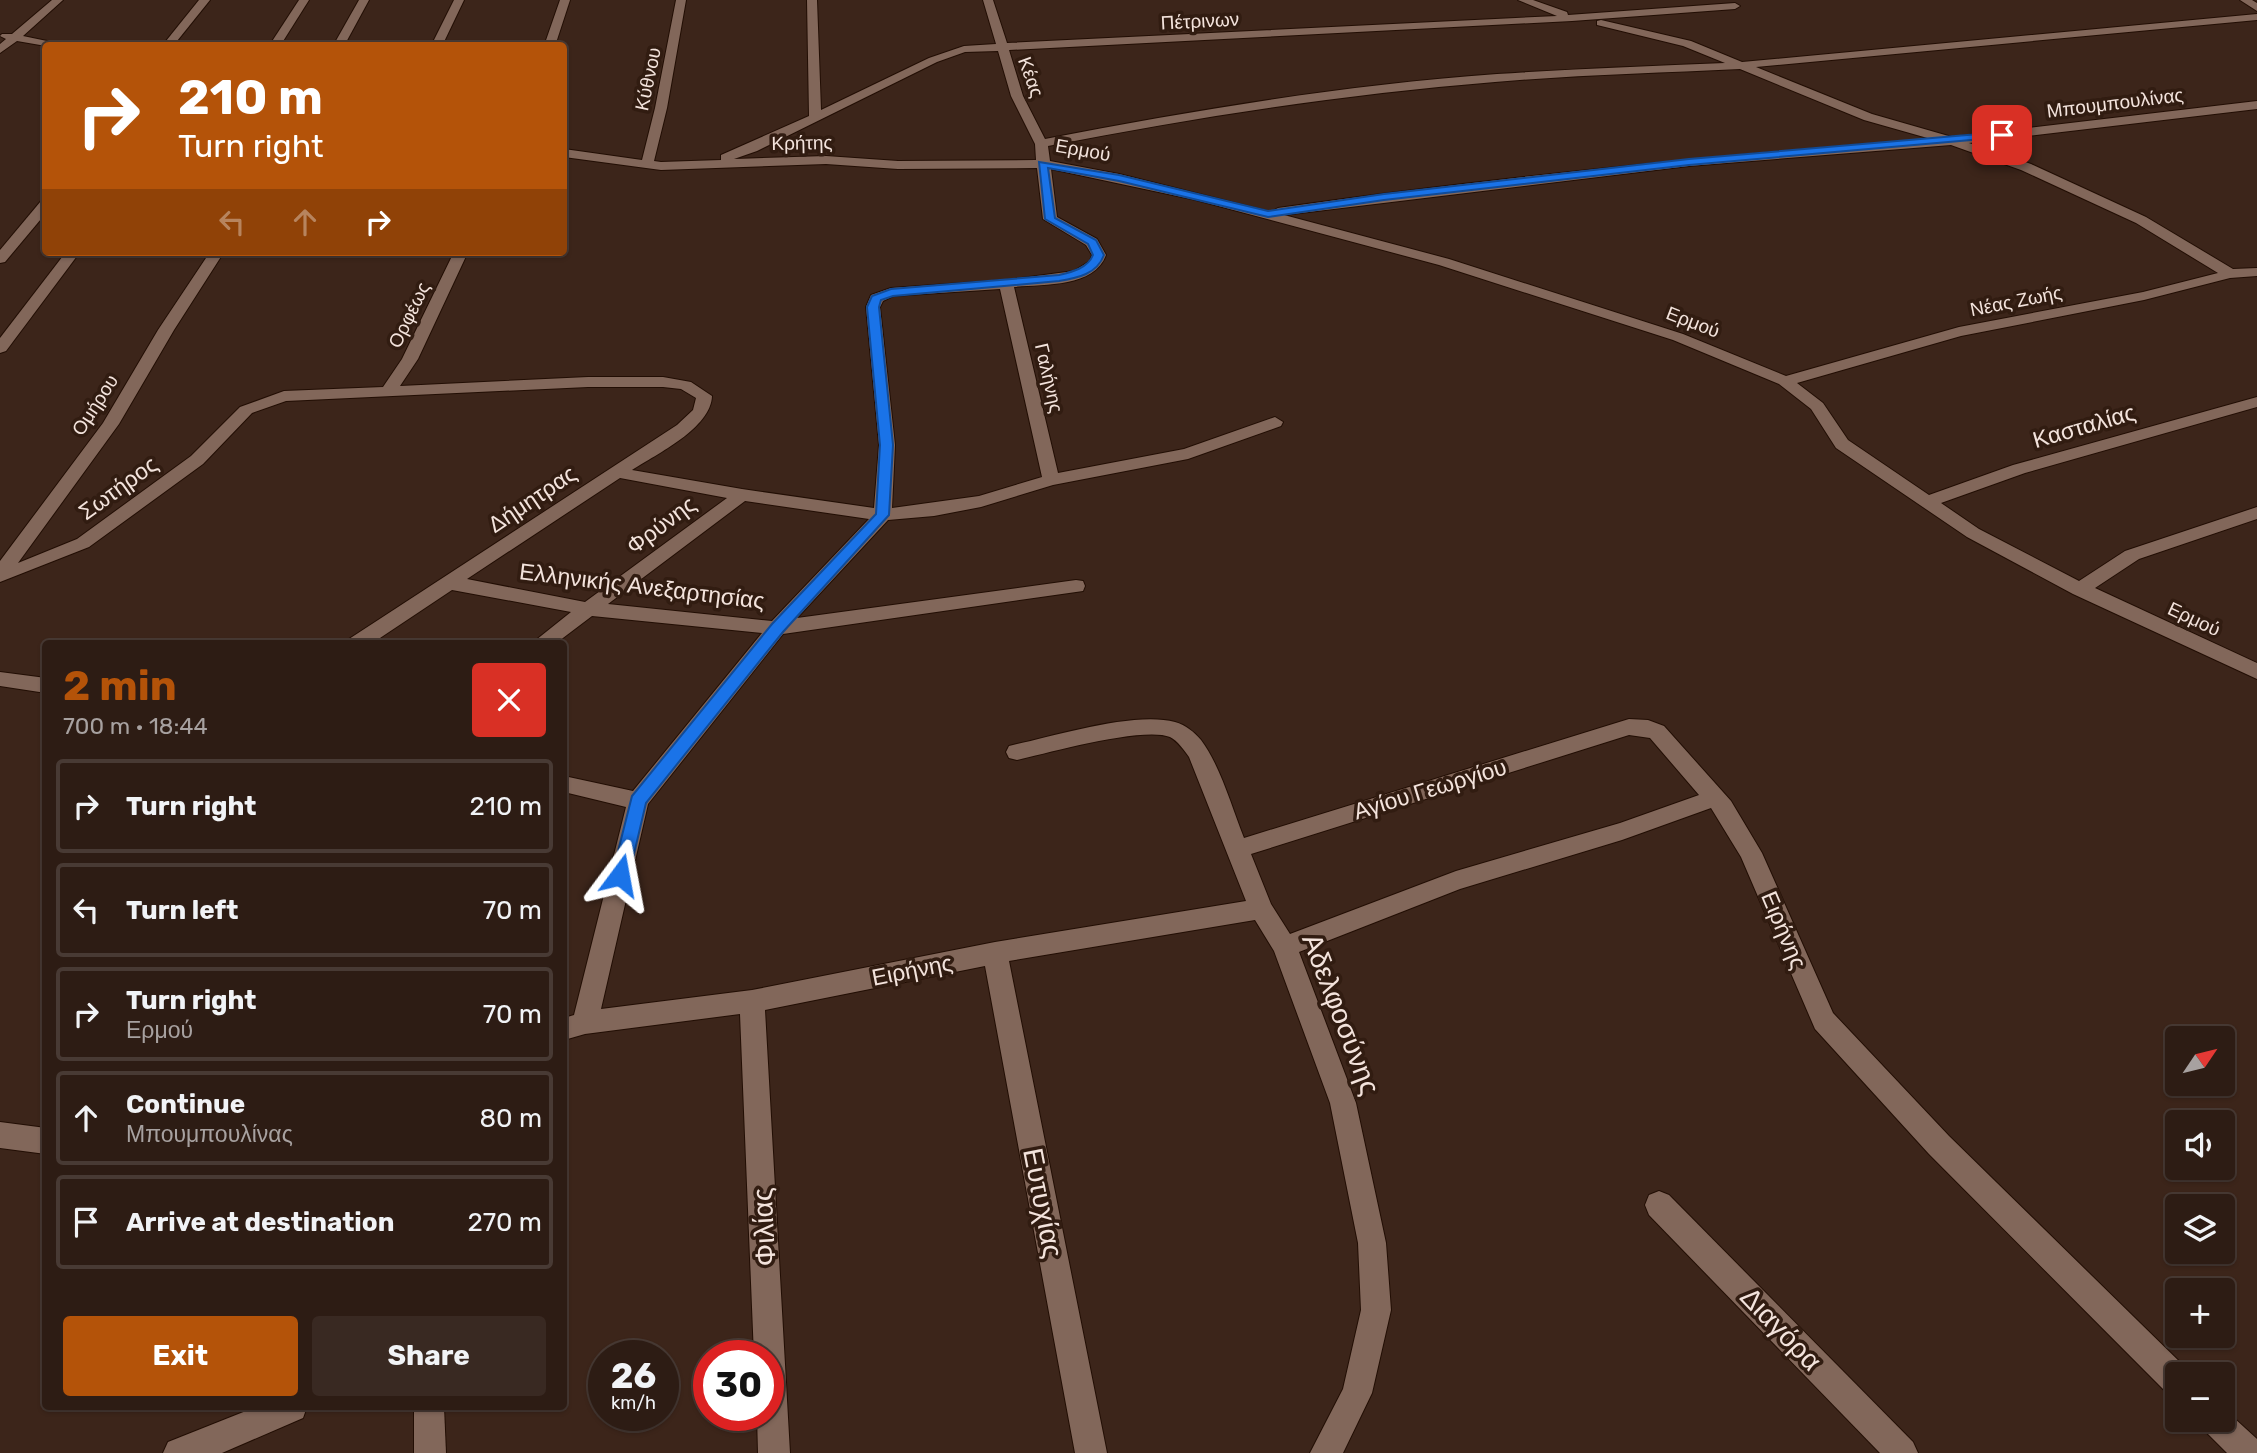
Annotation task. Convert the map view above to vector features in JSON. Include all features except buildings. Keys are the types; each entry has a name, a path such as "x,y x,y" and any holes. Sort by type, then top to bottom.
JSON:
{"street":[{"path":"0,50 6,37 58,0"},
{"path":"169,42 205,0"},
{"path":"277,42 304,0"},
{"path":"340,42 364,0"},
{"path":"438,42 459,0"},
{"path":"550,42 565,0"},
{"name":"Κύθνου","path":"646,164 661,108 681,0"},
{"path":"812,0 815,117"},
{"path":"988,1 1005,0"},
{"path":"1522,0 1572,18 1687,43 1868,117 1952,141 2026,167 2141,220 2230,274"},
{"path":"2245,0 2257,8"},
{"name":"Κέας","path":"988,1 1017,96 1041,144 1050,219 1092,242 1099,255 1096,263 1078,275 1006,284"},
{"name":"Πέτρινων","path":"705,166 753,148 951,52 983,46 1572,18 1735,6"},
{"path":"1041,144 1187,115 1394,88 1496,78 1743,65 2257,17"},
{"path":"6,37 42,42"},
{"name":"Μπουμπουλίνας","path":"1268,214 1384,197 1689,162 1952,141 2257,105"},
{"name":"Κρήτης","path":"567,153 646,164 705,166 826,160 898,164 1042,164"},
{"name":"Ερμού","path":"1042,164 1119,178 1268,214 1444,262 1678,337 1785,381 1817,406 1842,444 1973,533 2080,589 2256,670"},
{"path":"0,259 42,209"},
{"path":"0,348 70,256"},
{"name":"Ομήρου","path":"0,575 111,424 166,330 214,256"},
{"name":"Ορφέως","path":"387,393 410,359 459,256"},
{"name":"Νέας Ζωής","path":"1785,381 1959,331 2144,296 2230,274 2257,272"},
{"path":"574,1026 638,801 777,628 883,515 887,445 873,307 876,299 884,293 1006,284"},
{"name":"Γαλήνης","path":"1006,284 1051,480"},
{"name":"Δήμητρας","path":"362,640 452,583 700,415 705,404 704,396 685,385 663,382 588,382 387,393"},
{"name":"Σωτήρος","path":"0,575 45,560 83,543 197,460 246,410 284,396 387,393"},
{"name":"Κασταλίας","path":"1927,502 2019,468 2257,402"},
{"path":"615,472 742,495 883,515 934,510 981,501 1051,480 1188,454 1275,422"},
{"name":"Φρύνης","path":"546,640 742,495"},
{"path":"2080,589 2132,555 2257,513"},
{"name":"Ελληνικής Ανεξαρτησίας","path":"452,583 589,609 777,628 1076,586"},
{"path":"0,679 42,685"},
{"name":"Αγίου Γεωργίου","path":"1238,849 1638,726 1657,732 1715,798"},
{"name":"Αδελφοσύνης","path":"1017,752 1098,735 1159,727 1171,729 1191,742 1199,754 1261,909 1285,947 1343,1103 1372,1243 1377,1310 1356,1393 1326,1453"},
{"path":"567,785 638,801"},
{"path":"1285,947 1455,881 1622,831 1715,798"},
{"name":"Ειρήνης","path":"1715,798 1751,853 1824,1021 1939,1145 2165,1369"},
{"name":"Ειρήνης","path":"574,1026 752,1001 995,953 1261,909"},
{"name":"Ευτυχίας","path":"995,953 1091,1453"},
{"name":"Φιλίας","path":"752,1001 774,1453"},
{"path":"0,1135 42,1140"},
{"name":"Διαγόρα","path":"1660,1205 1902,1453"},
{"path":"179,1453 285,1410"},
{"path":"429,1410 430,1453"},
{"path":"2228,1432 2249,1453"}],"route":[{"path":"620,875 638,801 777,628 883,515 887,445 873,307 879,295 1059,278 1078,275 1096,263 1099,255 1092,242 1050,219 1042,164 1119,178 1268,214 1384,197 1689,162 2002,135"}]}
